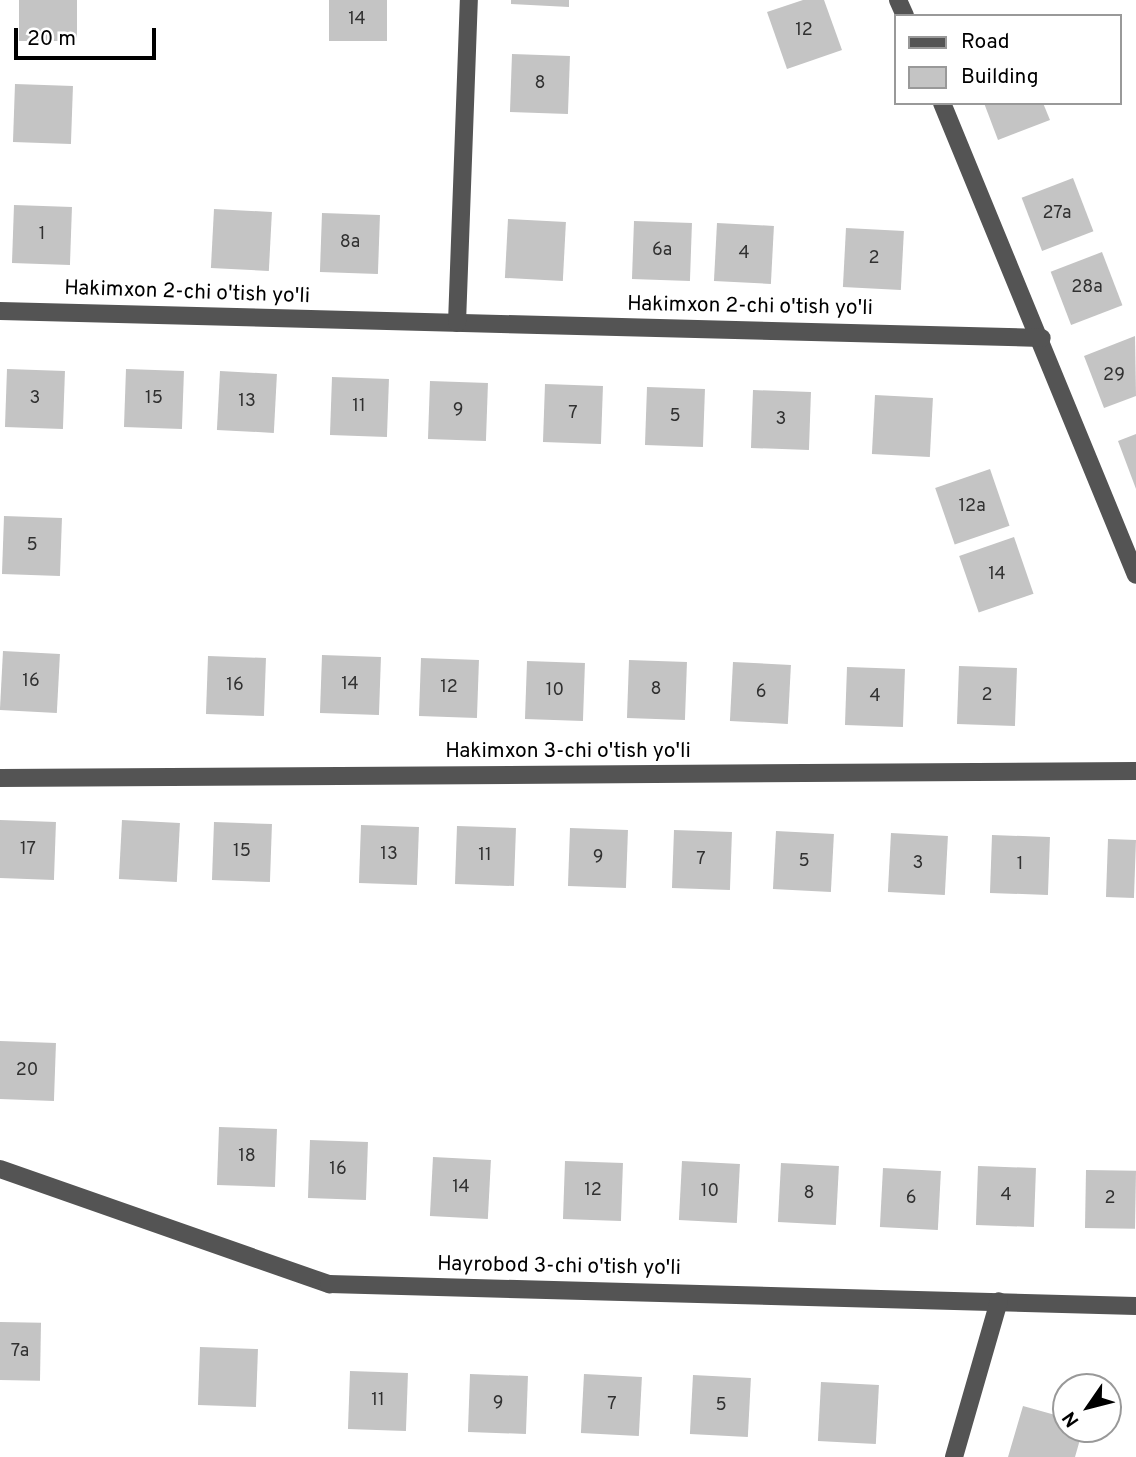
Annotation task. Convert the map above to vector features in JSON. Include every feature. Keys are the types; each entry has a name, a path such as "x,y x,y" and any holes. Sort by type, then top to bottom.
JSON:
{"street":[{"path":"457,323 468,0"},
{"path":"943,105 1042,338 1136,575"},
{"name":"Hakimxon 2-chi o'tish yo'li","path":"0,311 1042,338"},
{"name":"Hakimxon 3-chi o'tish yo'li","path":"0,778 1136,771"},
{"name":"Hayrobod 3-chi o'tish yo'li","path":"0,1169 329,1284 1136,1306"},
{"path":"954,1457 999,1301"}],"building":[{"path":"19,0 77,0 77,41 19,41"},
{"path":"329,0 387,0 387,41 329,41"},
{"path":"511,0 569,0 569,7 511,4"},
{"path":"803,0 824,0 842,50 787,69 767,12"},
{"path":"512,54 570,56 568,114 510,112"},
{"path":"15,84 73,86 71,144 13,142"},
{"path":"985,105 1044,105 1050,120 998,140"},
{"path":"1073,178 1093,231 1042,251 1022,198"},
{"path":"14,205 72,207 70,265 12,263"},
{"path":"214,209 272,212 269,271 211,268"},
{"path":"322,213 380,215 378,274 320,272"},
{"path":"508,219 566,222 563,281 505,278"},
{"path":"634,221 692,223 690,281 632,279"},
{"path":"717,223 774,226 771,284 714,281"},
{"path":"846,228 904,231 901,290 843,287"},
{"path":"1102,252 1122,305 1071,325 1051,272"},
{"path":"1135,336 1136,396 1104,408 1084,356"},
{"path":"7,369 65,371 63,429 5,427"},
{"path":"126,369 184,371 182,429 124,427"},
{"path":"220,371 277,374 274,433 217,430"},
{"path":"332,377 389,379 387,437 330,435"},
{"path":"430,381 488,383 486,441 428,439"},
{"path":"545,384 603,386 601,444 543,442"},
{"path":"647,387 705,389 703,447 645,445"},
{"path":"753,390 811,392 809,450 751,448"},
{"path":"875,395 933,398 930,457 872,454"},
{"path":"1136,434 1136,489 1118,441"},
{"path":"990,469 1010,526 955,545 935,488"},
{"path":"4,516 62,518 60,576 2,574"},
{"path":"1014,537 1034,594 979,613 959,556"},
{"path":"3,651 60,654 57,713 0,710"},
{"path":"322,655 381,657 379,715 320,713"},
{"path":"208,656 266,658 264,716 206,714"},
{"path":"421,658 479,660 477,718 419,716"},
{"path":"629,660 687,662 685,720 627,718"},
{"path":"527,661 585,663 583,721 525,719"},
{"path":"733,662 791,665 788,724 730,721"},
{"path":"959,666 1017,668 1015,726 957,724"},
{"path":"847,667 905,669 903,727 845,725"},
{"path":"0,820 56,822 54,880 0,878"},
{"path":"122,820 180,823 177,882 119,879"},
{"path":"214,822 272,824 270,882 212,880"},
{"path":"361,825 419,827 417,885 359,883"},
{"path":"457,826 516,828 514,886 455,884"},
{"path":"570,828 628,830 626,888 568,886"},
{"path":"674,830 732,832 730,890 672,888"},
{"path":"776,831 834,834 831,892 773,889"},
{"path":"891,833 948,836 945,895 888,892"},
{"path":"992,835 1050,837 1048,895 990,893"},
{"path":"1108,839 1136,840 1134,898 1106,897"},
{"path":"0,1041 56,1043 54,1101 0,1099"},
{"path":"219,1127 277,1129 275,1187 217,1185"},
{"path":"310,1140 368,1142 366,1200 308,1198"},
{"path":"433,1157 491,1160 488,1219 430,1216"},
{"path":"565,1161 623,1163 621,1221 563,1219"},
{"path":"682,1161 740,1164 737,1223 679,1220"},
{"path":"781,1163 839,1166 836,1225 778,1222"},
{"path":"978,1166 1036,1168 1034,1227 976,1225"},
{"path":"883,1168 941,1171 938,1230 880,1227"},
{"path":"1086,1170 1136,1171 1135,1229 1085,1228"},
{"path":"0,1322 41,1323 40,1381 0,1380"},
{"path":"200,1347 258,1349 256,1407 198,1405"},
{"path":"350,1371 408,1373 406,1431 348,1429"},
{"path":"470,1374 528,1376 526,1434 468,1432"},
{"path":"584,1374 642,1377 639,1436 581,1433"},
{"path":"693,1375 751,1378 748,1437 690,1434"},
{"path":"821,1382 879,1385 876,1444 818,1441"},
{"path":"1023,1406 1052,1414 1052,1443 1079,1443 1075,1457 1008,1457"}]}
